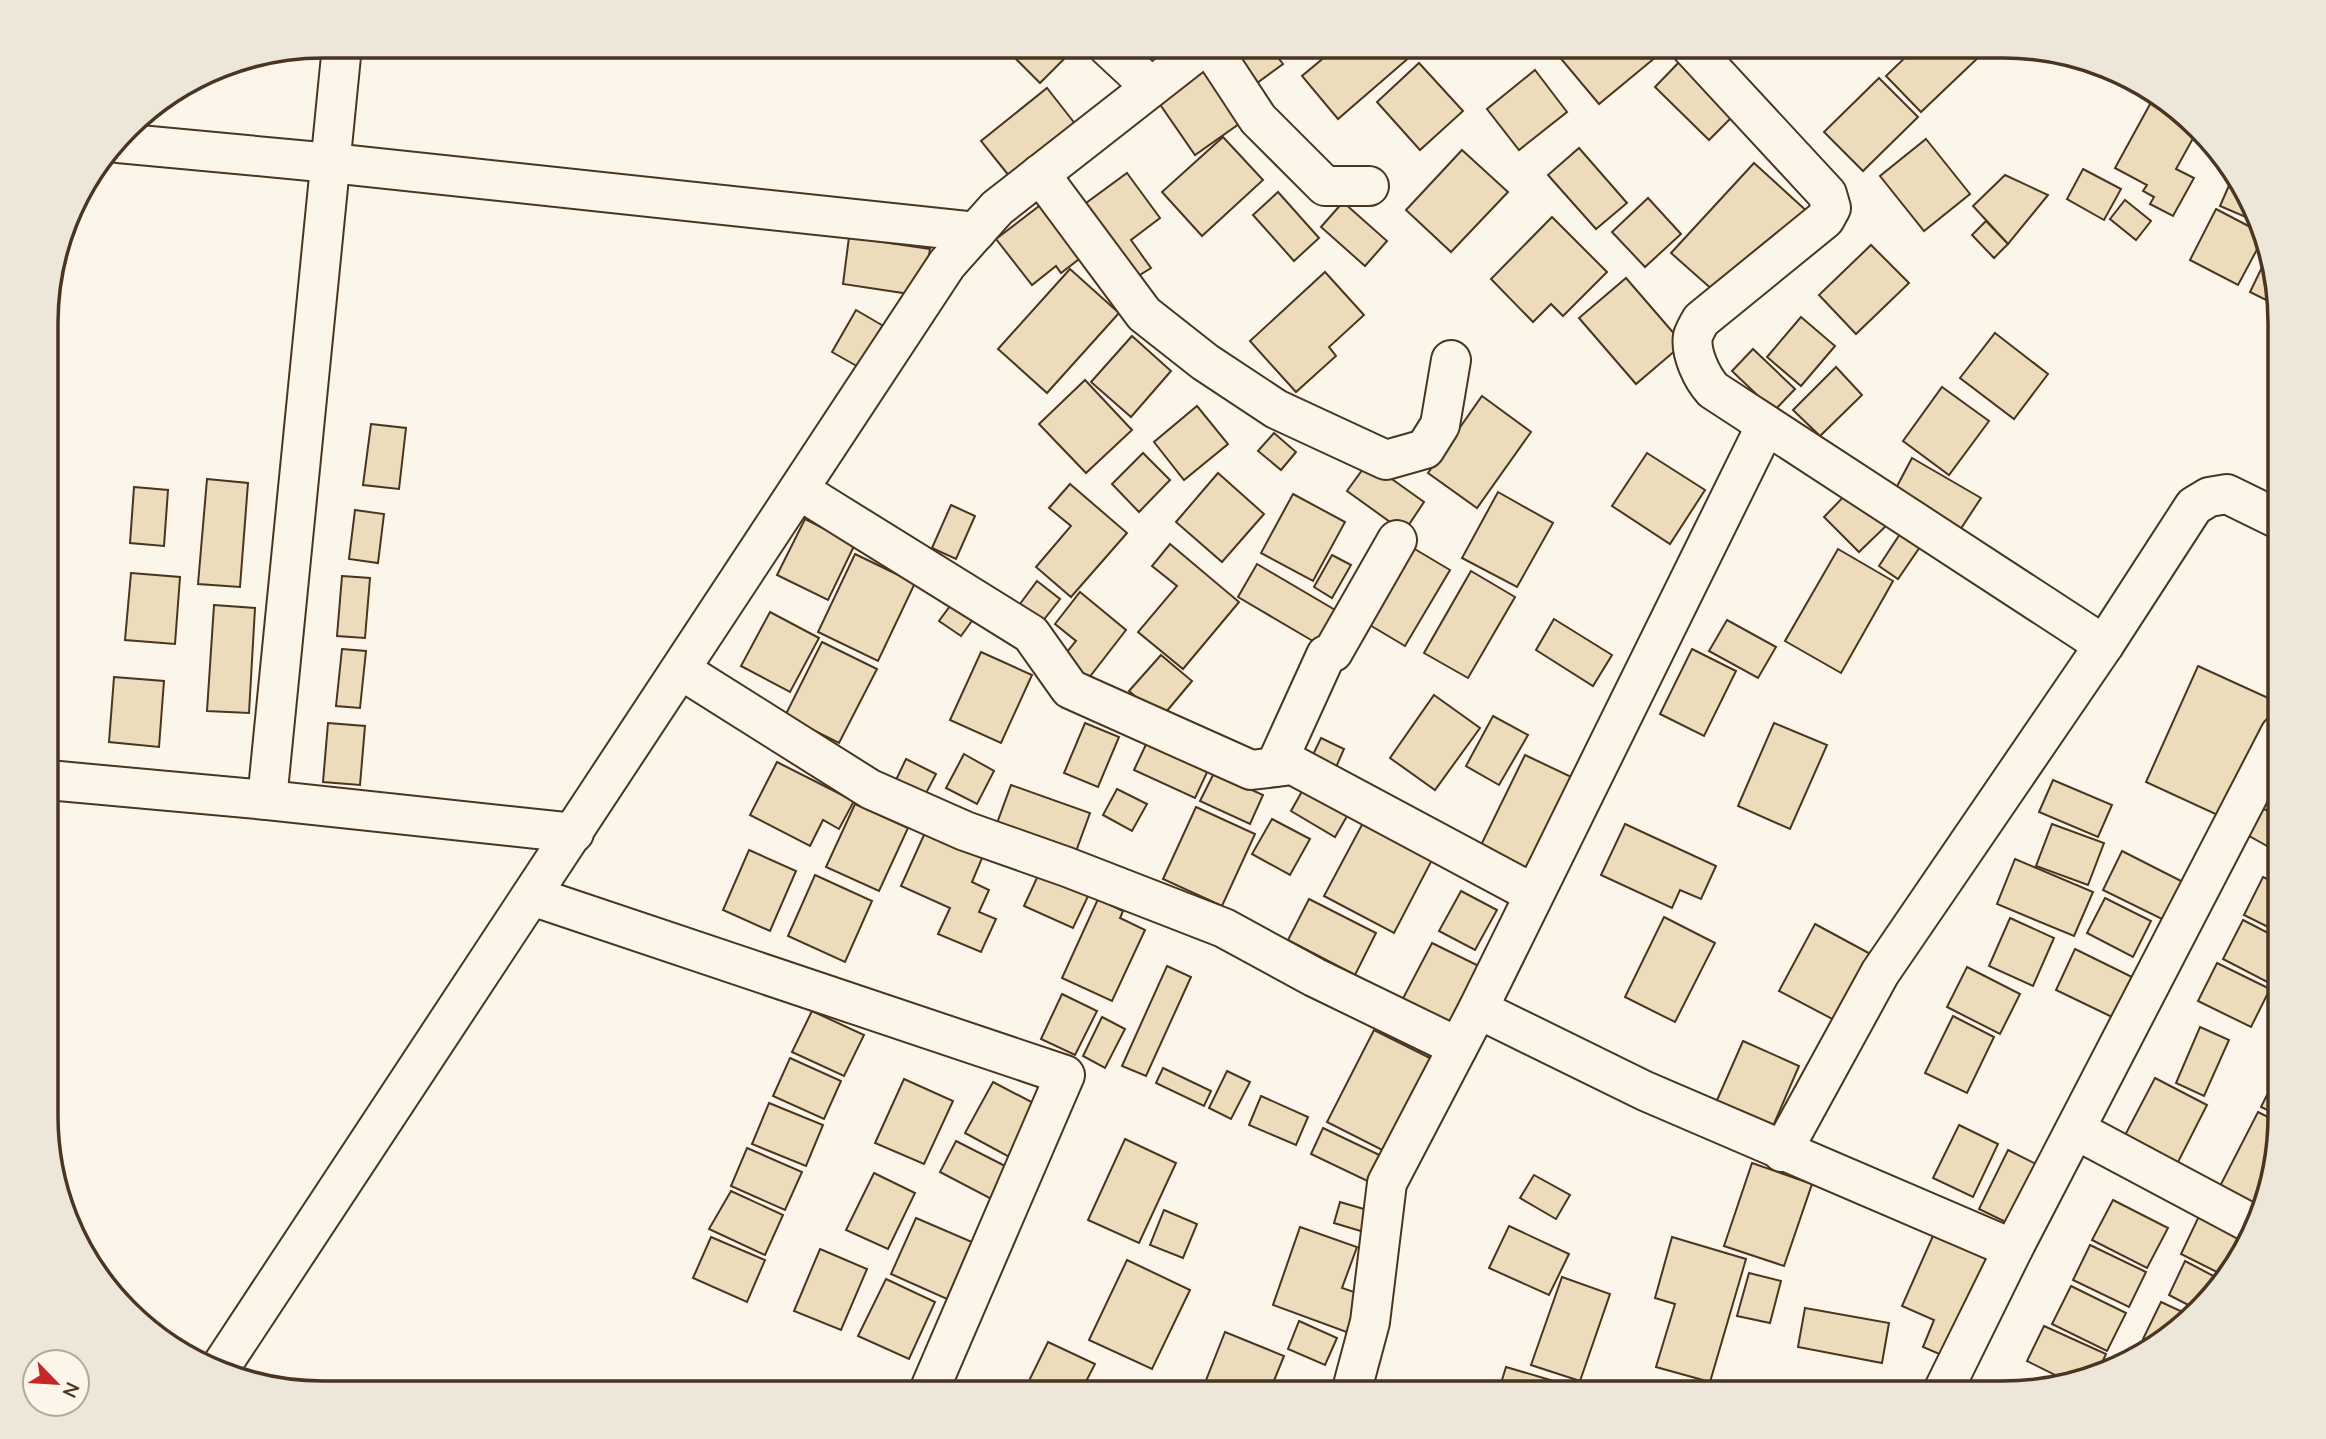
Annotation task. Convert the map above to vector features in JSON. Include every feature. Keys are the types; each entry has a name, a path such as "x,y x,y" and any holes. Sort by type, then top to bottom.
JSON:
{"street":[{"path":"267,800 341,58"},
{"path":"1120,58 1151,87"},
{"path":"224,1362 947,264 997,208 1189,58"},
{"path":"1218,58 1258,119 1325,186 1369,186"},
{"path":"1701,58 1827,194 1831,208 1825,219 1701,320 1693,334 1693,346 1704,380 1713,390 2104,645"},
{"path":"127,144 975,232"},
{"path":"1040,174 1143,314 1205,362 1276,410 1386,460 1424,449 1440,425 1451,360"},
{"path":"1354,1381 1370,1322 1387,1183 1478,1009 1766,425"},
{"path":"799,490 1031,634 1070,689 1251,770 1293,765 1534,894"},
{"path":"1783,1152 1880,973 2104,645 2194,506 2209,497 2227,494 2268,514"},
{"path":"1275,767 1326,655 1333,652 1397,540"},
{"path":"681,670 870,789 965,831 1224,929 1314,977 1458,1047"},
{"path":"1956,1381 2012,1248 2076,1130 2268,757"},
{"path":"58,781 574,833"},
{"path":"532,896 1065,1075 933,1381"},
{"path":"1478,1009 1645,1091 2012,1248"},
{"path":"2076,1130 2247,1221"}],"building":[{"path":"1015,58 1065,58 1040,83"},
{"path":"1231,58 1278,58 1283,64 1253,86"},
{"path":"1324,58 1409,58 1338,119 1302,76"},
{"path":"1560,58 1655,58 1599,104"},
{"path":"1685,58 1739,110 1709,140 1655,87"},
{"path":"1905,58 1978,58 1921,112 1886,76"},
{"path":"1419,63 1463,111 1420,150 1377,102"},
{"path":"1210,67 1246,119 1195,155 1159,103"},
{"path":"1535,70 1567,112 1519,150 1487,109"},
{"path":"1879,78 1918,117 1863,171 1824,132"},
{"path":"1047,88 1080,130 1014,182 981,141"},
{"path":"2151,102 2193,138 2176,169 2194,178 2173,216 2150,204 2154,197 2143,191 2147,185 2115,168"},
{"path":"1223,137 1263,180 1202,236 1162,192"},
{"path":"1926,139 1970,194 1924,231 1880,176"},
{"path":"1579,148 1627,203 1596,229 1548,175"},
{"path":"1462,150 1508,192 1451,252 1406,210"},
{"path":"1754,163 1811,215 1715,292 1671,253"},
{"path":"2083,169 2121,189 2104,220 2067,199"},
{"path":"1127,173 1160,218 1131,240 1151,268 1135,278 1082,206"},
{"path":"2005,175 2048,195 2008,244 1973,206"},
{"path":"2230,184 2246,217 2220,206"},
{"path":"1278,192 1319,238 1294,261 1253,215"},
{"path":"1648,198 1681,234 1645,267 1612,232"},
{"path":"1047,200 1087,253 1061,273 1056,266 1032,285 996,239"},
{"path":"2125,200 2151,221 2136,240 2110,219"},
{"path":"1343,202 1387,241 1365,266 1321,227"},
{"path":"2216,209 2250,227 2257,249 2238,285 2190,260"},
{"path":"1552,217 1607,272 1563,316 1551,304 1533,322 1491,279"},
{"path":"1986,221 2008,244 1994,258 1972,235"},
{"path":"849,237 930,249 923,296 843,284"},
{"path":"1871,245 1909,283 1856,334 1819,295"},
{"path":"2262,267 2268,301 2250,292"},
{"path":"1070,269 1119,313 1047,393 998,349"},
{"path":"1325,272 1364,315 1329,347 1336,356 1296,392 1250,341"},
{"path":"1626,278 1683,344 1636,384 1579,318"},
{"path":"856,310 892,331 869,373 832,352"},
{"path":"1801,317 1835,346 1801,386 1767,357"},
{"path":"1995,333 2048,374 2014,419 1960,378"},
{"path":"1132,336 1171,371 1131,417 1091,382"},
{"path":"1753,349 1795,389 1774,411 1732,371"},
{"path":"1836,367 1862,395 1820,436 1793,410"},
{"path":"1085,380 1132,430 1086,473 1039,424"},
{"path":"1942,387 1989,421 1949,475 1903,441"},
{"path":"1482,396 1531,432 1477,508 1428,473"},
{"path":"1197,406 1228,444 1184,480 1154,442"},
{"path":"371,424 406,428 399,489 363,485"},
{"path":"1274,433 1296,452 1281,470 1258,451"},
{"path":"1143,453 1170,480 1139,512 1112,484"},
{"path":"1647,453 1705,490 1670,544 1612,506"},
{"path":"1912,458 1981,498 1958,533 1894,492"},
{"path":"1368,462 1424,502 1404,532 1347,491"},
{"path":"1218,473 1264,514 1222,562 1176,522"},
{"path":"207,479 248,483 240,587 198,584"},
{"path":"1070,484 1127,533 1071,597 1036,567 1071,526 1049,508"},
{"path":"134,487 168,490 164,546 130,543"},
{"path":"1852,488 1888,524 1859,552 1824,517"},
{"path":"1498,492 1553,523 1517,587 1462,558"},
{"path":"1293,494 1345,522 1313,581 1261,553"},
{"path":"951,505 975,516 956,559 932,548"},
{"path":"355,510 384,514 378,563 349,559"},
{"path":"805,519 855,544 828,600 777,575"},
{"path":"1904,528 1924,541 1898,579 1879,566"},
{"path":"1170,544 1239,602 1183,669 1138,632 1177,586 1152,566"},
{"path":"1408,545 1450,570 1405,646 1363,621"},
{"path":"1838,549 1893,581 1841,673 1785,641"},
{"path":"855,554 915,583 878,661 818,632"},
{"path":"1332,555 1351,565 1332,598 1314,587"},
{"path":"1257,564 1342,614 1323,647 1238,597"},
{"path":"1471,571 1515,597 1468,678 1424,653"},
{"path":"131,573 180,577 175,644 125,640"},
{"path":"342,576 370,578 365,638 337,636"},
{"path":"1037,581 1060,599 1042,622 1020,604"},
{"path":"1080,592 1126,630 1088,679 1062,658 1076,641 1055,624"},
{"path":"953,602 974,618 961,636 939,621"},
{"path":"214,605 255,608 249,713 207,711"},
{"path":"770,612 819,638 790,692 741,666"},
{"path":"1554,619 1612,655 1593,686 1536,650"},
{"path":"1727,620 1776,647 1758,678 1709,651"},
{"path":"822,642 877,669 839,743 785,716"},
{"path":"342,649 366,651 360,708 336,706"},
{"path":"1692,649 1736,671 1704,736 1660,714"},
{"path":"981,652 1032,675 1001,743 950,720"},
{"path":"1161,655 1192,681 1161,718 1129,691"},
{"path":"2198,666 2268,698 2268,722 2224,818 2146,782"},
{"path":"114,677 164,681 159,747 109,742"},
{"path":"1434,695 1480,728 1435,790 1390,758"},
{"path":"1493,716 1528,735 1499,785 1466,766"},
{"path":"328,723 365,726 360,785 323,782"},
{"path":"1085,723 1119,737 1098,787 1064,773"},
{"path":"1774,723 1827,745 1790,829 1738,806"},
{"path":"1149,738 1210,766 1195,798 1134,770"},
{"path":"1321,738 1344,749 1333,774 1309,763"},
{"path":"964,754 994,771 977,804 946,788"},
{"path":"1525,755 1584,783 1539,874 1481,845"},
{"path":"906,759 936,774 924,797 895,782"},
{"path":"777,762 854,801 839,829 823,820 810,846 750,815"},
{"path":"1214,773 1263,795 1250,824 1200,801"},
{"path":"2053,780 2112,805 2098,837 2039,812"},
{"path":"1011,785 1090,813 1075,854 996,826"},
{"path":"1305,786 1350,811 1335,837 1291,811"},
{"path":"1117,789 1147,804 1132,831 1103,815"},
{"path":"855,804 908,828 879,891 826,867"},
{"path":"2258,806 2268,811 2267,846 2244,833"},
{"path":"1196,807 1255,834 1222,906 1163,879"},
{"path":"1272,819 1310,839 1290,875 1252,854"},
{"path":"1364,821 1433,858 1394,933 1324,896"},
{"path":"1625,824 1716,866 1701,899 1680,890 1672,908 1601,875"},
{"path":"2052,824 2104,843 2088,885 2036,866"},
{"path":"928,826 985,851 972,882 989,890 979,912 996,919 981,952 938,934 950,908 901,886"},
{"path":"749,850 796,871 770,931 723,910"},
{"path":"2122,851 2189,885 2170,923 2103,890"},
{"path":"2015,859 2093,892 2074,936 1997,904"},
{"path":"1041,869 1090,892 1073,928 1024,906"},
{"path":"815,875 872,901 845,962 788,936"},
{"path":"2263,877 2268,879 2268,927 2244,915"},
{"path":"1461,891 1497,910 1475,950 1439,931"},
{"path":"2105,898 2151,921 2133,957 2087,933"},
{"path":"1098,899 1123,911 1120,918 1145,930 1112,1001 1062,978"},
{"path":"1309,899 1376,933 1355,975 1288,940"},
{"path":"1664,917 1715,943 1675,1022 1625,997"},
{"path":"2010,918 2054,938 2033,986 1989,966"},
{"path":"2243,920 2268,933 2268,982 2223,959"},
{"path":"1815,924 1876,957 1840,1023 1779,991"},
{"path":"1432,943 1487,970 1454,1035 1399,1006"},
{"path":"2075,949 2132,977 2112,1017 2056,990"},
{"path":"2217,963 2268,988 2251,1027 2198,1001"},
{"path":"1167,966 1191,977 1146,1076 1122,1066"},
{"path":"1967,967 2020,994 2000,1034 1947,1007"},
{"path":"1062,994 1097,1011 1075,1055 1041,1039"},
{"path":"812,1011 864,1035 844,1076 792,1052"},
{"path":"1953,1016 1994,1037 1967,1093 1925,1073"},
{"path":"1102,1017 1125,1029 1105,1068 1083,1056"},
{"path":"2200,1027 2229,1040 2204,1096 2176,1083"},
{"path":"1374,1030 1440,1063 1394,1156 1327,1122"},
{"path":"1743,1041 1799,1066 1770,1133 1714,1107"},
{"path":"790,1058 841,1081 824,1119 773,1096"},
{"path":"1163,1068 1211,1091 1204,1106 1156,1083"},
{"path":"1227,1071 1250,1082 1231,1119 1209,1108"},
{"path":"2155,1078 2207,1105 2176,1166 2123,1139"},
{"path":"904,1079 953,1101 924,1164 875,1143"},
{"path":"993,1082 1041,1107 1013,1159 965,1133"},
{"path":"2268,1093 2268,1110 2261,1107"},
{"path":"1261,1096 1308,1117 1296,1145 1249,1125"},
{"path":"769,1103 823,1125 806,1166 752,1144"},
{"path":"2258,1112 2268,1117 2266,1151 2253,1205 2219,1188"},
{"path":"1959,1125 1998,1144 1973,1197 1933,1178"},
{"path":"1323,1128 1394,1162 1382,1188 1311,1154"},
{"path":"1125,1139 1176,1163 1139,1243 1088,1220"},
{"path":"956,1141 1015,1171 999,1203 940,1172"},
{"path":"747,1148 802,1172 785,1210 731,1186"},
{"path":"2008,1150 2048,1170 2020,1229 1979,1209"},
{"path":"1752,1163 1812,1184 1784,1266 1724,1246"},
{"path":"874,1173 915,1193 888,1249 846,1230"},
{"path":"1534,1175 1570,1195 1556,1219 1520,1198"},
{"path":"731,1191 783,1215 765,1255 709,1229"},
{"path":"2113,1200 2168,1228 2147,1268 2092,1240"},
{"path":"1340,1202 1381,1214 1374,1235 1334,1223"},
{"path":"1164,1210 1197,1224 1183,1258 1150,1245"},
{"path":"2200,1214 2241,1235 2218,1272 2181,1254"},
{"path":"916,1218 972,1242 947,1299 891,1274"},
{"path":"1509,1226 1569,1254 1549,1295 1489,1268"},
{"path":"1300,1227 1357,1247 1342,1288 1366,1296 1352,1334 1273,1305"},
{"path":"1936,1229 1996,1256 1951,1359 1923,1347 1934,1320 1902,1306"},
{"path":"711,1237 765,1260 747,1302 693,1278"},
{"path":"1672,1237 1746,1259 1710,1381 1656,1367 1675,1304 1655,1298"},
{"path":"2090,1245 2146,1272 2129,1307 2073,1280"},
{"path":"820,1249 867,1269 841,1330 794,1311"},
{"path":"1127,1260 1190,1290 1152,1369 1089,1340"},
{"path":"2185,1261 2215,1277 2189,1306 2169,1295"},
{"path":"1749,1273 1781,1281 1770,1323 1737,1316"},
{"path":"1562,1277 1610,1294 1580,1381 1531,1365"},
{"path":"886,1279 935,1302 909,1359 858,1336"},
{"path":"2071,1286 2126,1313 2107,1351 2052,1324"},
{"path":"2161,1302 2182,1312 2151,1337 2143,1339"},
{"path":"1805,1308 1889,1323 1882,1363 1798,1347"},
{"path":"1299,1321 1337,1338 1325,1365 1288,1349"},
{"path":"2044,1326 2106,1354 2102,1362 2056,1376 2027,1361"},
{"path":"1225,1332 1284,1356 1274,1381 1206,1381"},
{"path":"1048,1342 1095,1364 1086,1381 1029,1381"},
{"path":"1506,1367 1554,1381 1502,1381"}]}
